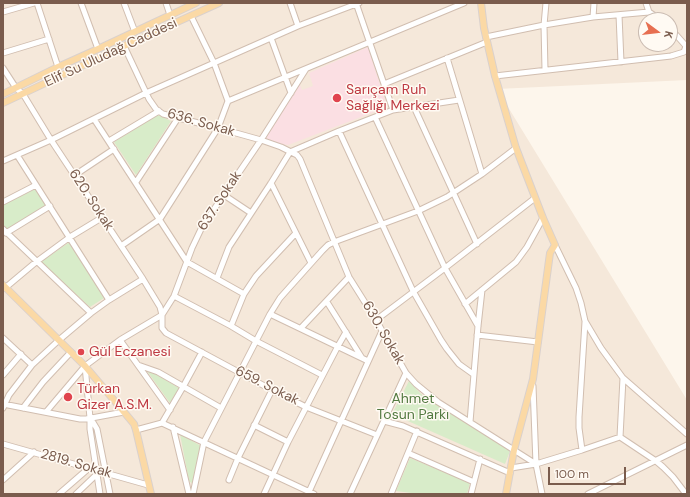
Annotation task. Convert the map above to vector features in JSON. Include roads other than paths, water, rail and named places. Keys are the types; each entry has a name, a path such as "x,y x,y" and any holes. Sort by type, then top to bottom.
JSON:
{"main road":[{"name":"Elif Su Uludağ Caddesi","path":"3,94 196,3"},
{"name":"Elif Su Uludağ Caddesi","path":"3,103 219,3"},
{"path":"481,3 495,76 516,148 555,245 550,253 532,378 514,450 506,494"},
{"path":"4,287 85,366 134,424 148,485 152,494"}],"street":[{"path":"3,5 5,12 36,3 58,67"},
{"path":"81,3 98,49"},
{"path":"124,3 135,32"},
{"path":"166,3 170,15"},
{"path":"290,3 298,26"},
{"path":"3,161 51,140 146,93 298,26 357,3 393,110"},
{"path":"228,101 464,3"},
{"path":"545,70 544,25 546,3"},
{"path":"593,18 594,3"},
{"path":"646,3 649,12"},
{"path":"384,84 487,40 544,25 638,13"},
{"path":"619,15 621,62"},
{"path":"121,246 160,219 218,128 228,101 214,63 191,16"},
{"path":"495,76 671,56 684,52 686,46 678,37"},
{"path":"270,38 291,92"},
{"path":"3,53 49,39"},
{"name":"636. Sokak","path":"124,46 146,93 151,102 159,111 166,115 261,140 290,152"},
{"path":"447,58 482,174"},
{"name":"620. Sokak","path":"3,68 16,88 23,94 51,140 143,279 160,307 162,316"},
{"name":"637. Sokak","path":"162,316 174,296 202,227 261,140 306,68"},
{"path":"217,278 230,247 290,152 393,110 459,100"},
{"path":"414,107 477,244"},
{"path":"109,141 159,111"},
{"path":"375,117 445,268 478,326"},
{"path":"136,182 178,118"},
{"path":"94,119 187,262 244,294"},
{"path":"339,131 413,291 440,340 459,364 474,374"},
{"path":"193,494 204,442 270,314 280,298 322,251 334,242 418,211 454,194 516,148"},
{"path":"75,176 114,149"},
{"name":"630. Sokak","path":"290,152 300,159 349,277 376,320 406,373 416,384 438,402 536,464"},
{"path":"17,155 109,300"},
{"path":"271,183 311,263"},
{"path":"3,202 36,185"},
{"path":"224,195 252,213"},
{"path":"376,320 535,198"},
{"path":"50,206 5,231 91,313"},
{"path":"4,287 70,237 103,217"},
{"path":"465,304 516,262 527,248 543,218"},
{"path":"231,326 244,294 259,272 296,233"},
{"path":"555,245 576,288 585,321 579,417 582,450"},
{"path":"302,328 349,277"},
{"path":"124,412 86,419 3,405 32,365 59,340 91,313 143,279"},
{"path":"470,422 482,290"},
{"path":"174,296 322,375"},
{"path":"326,302 362,358"},
{"path":"270,314 302,328 368,361"},
{"path":"46,412 85,366 120,340 162,316"},
{"name":"659. Sokak","path":"162,316 162,328 166,333 306,407 377,435"},
{"path":"585,321 601,348 623,378 687,434"},
{"path":"136,430 162,423 310,493 382,331"},
{"path":"264,494 288,442 346,332"},
{"path":"477,335 538,342"},
{"path":"3,338 32,365"},
{"path":"120,340 170,410"},
{"path":"23,408 43,382 71,352"},
{"path":"162,423 202,352"},
{"path":"3,375 20,354"},
{"path":"138,365 158,372 222,408"},
{"path":"85,366 90,429 100,494"},
{"path":"350,494 406,373"},
{"path":"532,378 536,464 542,494"},
{"path":"620,437 623,378"},
{"path":"229,480 238,458 272,390"},
{"path":"90,418 97,429 110,494"},
{"path":"384,421 403,426 480,459 510,470 536,464 620,437"},
{"path":"254,425 288,442"},
{"path":"173,427 189,494"},
{"path":"391,494 417,432"},
{"path":"620,437 656,461 673,477 686,494"},
{"name":"2819. Sokak","path":"3,444 89,468 96,472 106,473 148,485"},
{"path":"590,494 687,445"},
{"path":"3,480 34,452"},
{"path":"408,454 474,482"},
{"path":"471,494 480,459"},
{"path":"59,494 89,468"},
{"path":"76,494 96,472"}],"place":[{"name":"Sarıçam Ruh Sağlığı Merkezi","path":"337,98"},
{"name":"Gül Eczanesi","path":"81,352"},
{"name":"Türkan Gizer A.S.M.","path":"68,397"}],"park label":[{"name":"Ahmet Tosun Parkı","path":"413,408"}]}
